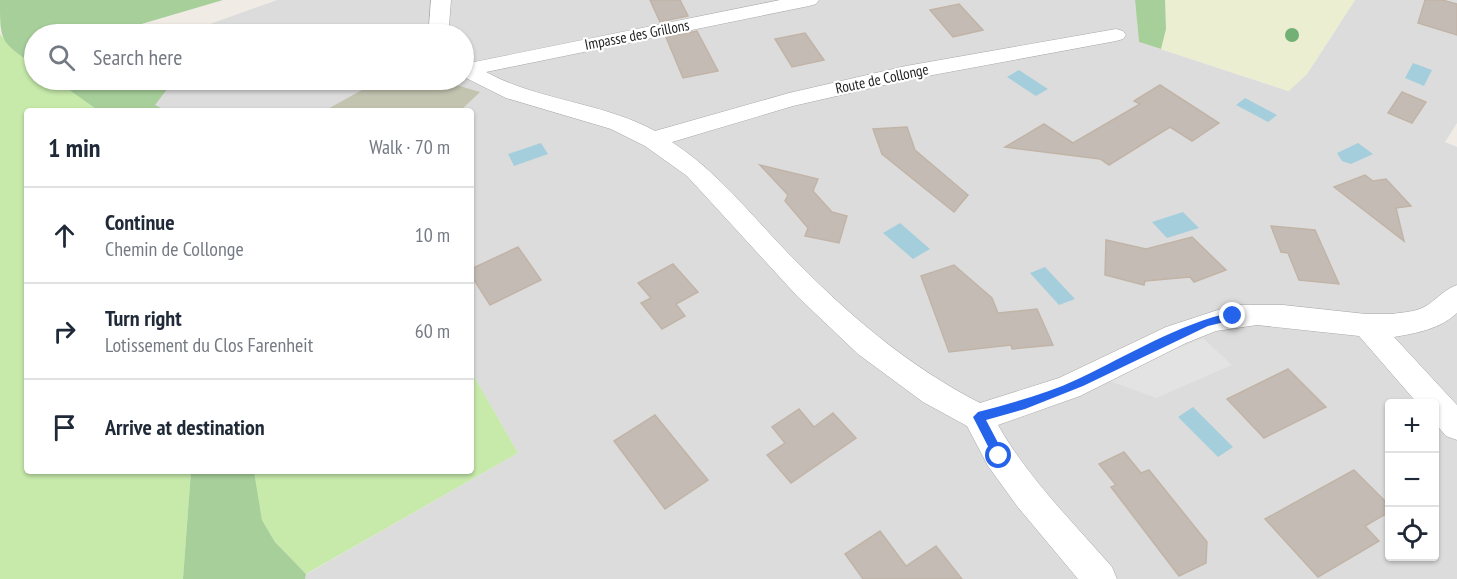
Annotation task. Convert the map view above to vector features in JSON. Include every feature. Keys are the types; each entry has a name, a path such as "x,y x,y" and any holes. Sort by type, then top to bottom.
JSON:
{"street":[{"path":"439,24 441,0"},
{"name":"Impasse des Grillons","path":"474,67 809,0"},
{"name":"Route de Collonge","path":"652,140 789,100 906,73 1116,34"},
{"path":"474,75 488,84 610,120 673,152 695,170 823,305 884,357 933,393 978,417 999,456 1028,495 1100,579"},
{"path":"978,417 1025,404 1080,383 1206,322 1233,316 1280,314 1368,327 1413,322 1436,314 1457,296"},
{"path":"1368,327 1457,426"}],"shaded area":[{"path":"277,0 1135,0 1139,42 1288,91 1307,74 1355,0 1457,0 1457,123 1445,142 1457,147 1457,579 298,579 518,453 474,376 474,108 157,108 141,90 474,90 474,24 210,24"},
{"path":"1165,0 1355,0 1307,74 1289,91 1161,49 1166,29"},
{"path":"362,90 473,90 480,92 463,108 329,108"},
{"path":"1203,338 1232,365 1156,398 1104,379"}],"green space":[{"path":"0,0 223,0 141,24 24,24 24,58 8,45 2,33"},
{"path":"1135,0 1165,0 1166,29 1161,49 1139,42"},
{"path":"0,34 12,49 24,58 24,90 69,90 95,108 24,108 24,474 191,474 183,579 0,579"},
{"path":"69,90 166,90 155,105 161,108 95,108"},
{"path":"474,376 518,453 306,574 275,542 262,520 254,474 474,474"},
{"path":"191,474 254,474 262,520 275,542 306,574 305,579 183,579"}],"water":[{"path":"1413,63 1432,70 1424,86 1405,78"},
{"path":"1019,70 1048,89 1036,96 1007,77"},
{"path":"1245,98 1277,115 1268,122 1236,105"},
{"path":"541,143 548,154 514,166 508,154"},
{"path":"1358,143 1373,154 1351,164 1342,161 1337,153"},
{"path":"1183,212 1199,228 1167,238 1152,222"},
{"path":"900,223 930,249 913,259 883,233"},
{"path":"1045,267 1075,299 1059,305 1030,273"},
{"path":"1193,407 1233,447 1218,457 1178,417"}],"building":[{"path":"650,0 680,0 688,16 660,22"},
{"path":"1425,0 1442,0 1457,4 1457,35 1418,23"},
{"path":"959,4 983,30 953,37 930,10"},
{"path":"697,31 718,71 683,78 666,37"},
{"path":"805,33 824,60 792,67 775,39"},
{"path":"1160,85 1219,123 1192,141 1170,127 1109,165 1100,159 1005,147 1044,124 1073,143 1140,104 1134,101"},
{"path":"1402,92 1426,102 1412,123 1388,113"},
{"path":"907,127 915,150 968,195 954,212 882,154 873,129"},
{"path":"760,165 818,179 813,191 832,212 847,216 839,243 805,236 808,228 785,201 788,195"},
{"path":"1365,175 1373,181 1386,179 1411,206 1396,208 1404,241 1334,187"},
{"path":"1271,226 1315,230 1339,284 1299,280 1288,253 1281,252"},
{"path":"1192,237 1226,270 1194,282 1190,277 1145,281 1144,285 1105,275 1106,240 1146,249"},
{"path":"518,247 541,280 490,305 474,280 474,268"},
{"path":"673,264 698,292 676,304 685,316 662,329 641,303 651,298 638,283"},
{"path":"954,265 992,298 998,313 1037,309 1053,345 1012,349 1011,345 949,352 921,276"},
{"path":"1288,369 1326,407 1264,438 1227,399"},
{"path":"799,409 814,427 833,413 856,438 791,483 767,455 785,443 772,427"},
{"path":"655,415 708,480 665,509 614,441"},
{"path":"1124,452 1141,473 1149,470 1207,542 1206,563 1179,576 1111,487 1116,485 1099,464"},
{"path":"1354,470 1385,501 1385,514 1365,526 1379,541 1318,577 1265,519"},
{"path":"880,531 906,566 936,546 962,579 863,579 845,554"}],"route":[{"path":"999,456 978,417 1025,404 1080,383 1206,322 1233,316"}]}
